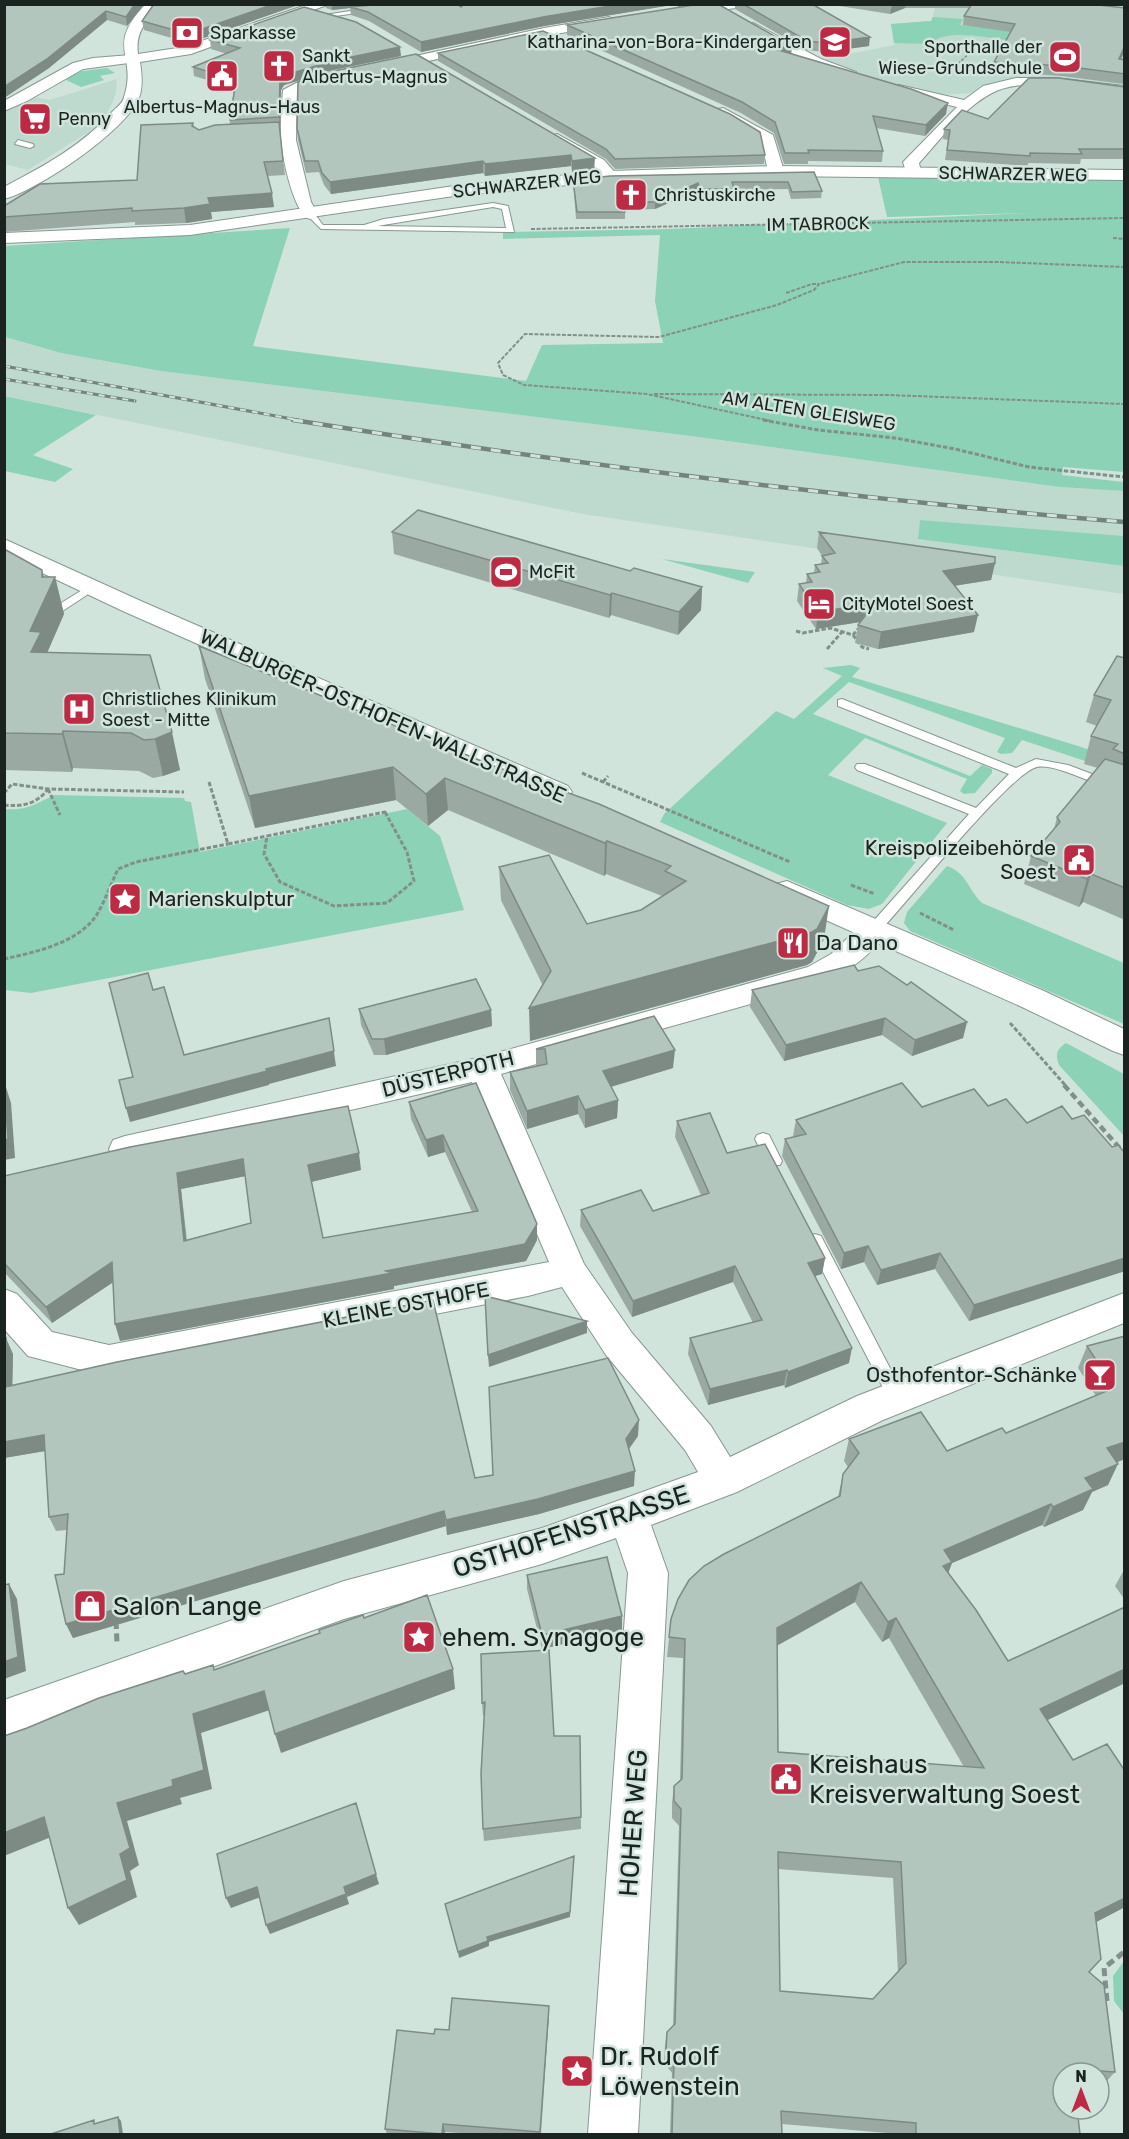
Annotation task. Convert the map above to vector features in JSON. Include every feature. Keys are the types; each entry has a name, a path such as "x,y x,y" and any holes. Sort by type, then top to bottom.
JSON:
{"street":[{"path":"4,194 68,158 106,131 132,99 136,76 129,41 137,21 154,4"},
{"path":"660,14 714,5 736,4"},
{"path":"714,5 816,62 867,81"},
{"path":"4,107 30,95 75,67 162,56 194,49 321,10 363,26"},
{"path":"310,214 303,202 288,140 282,131 290,90 300,85 416,59 544,32 627,18"},
{"path":"544,32 565,43"},
{"path":"399,48 436,70"},
{"path":"913,172 911,162 988,88 1007,83 1034,81 1125,90"},
{"path":"889,87 968,105"},
{"path":"712,107 768,138 776,171"},
{"path":"542,130 599,163 610,176"},
{"name":"SCHWARZER WEG","path":"4,238 190,230 454,191 610,176 776,171 1125,175"},
{"name":"WALBURGER-OSTHOFEN-WALLSTRASSE","path":"4,546 34,568 92,587 585,804"},
{"path":"756,878 1033,999 1125,1043"},
{"name":"DÜSTERPOTH","path":"99,1155 482,1068 818,975 841,961 874,929"},
{"path":"482,1068 570,1271 619,1344 698,1438 723,1480"},
{"name":"KLEINE OSTHOFE","path":"4,1304 41,1345 109,1361 528,1282 570,1271"},
{"name":"OSTHOFENSTRASSE","path":"4,1722 344,1600 542,1546 628,1516 723,1480 870,1408 1125,1308"},
{"name":"HOHER WEG","path":"613,2134 648,1573 628,1516"}],"lane":[{"path":"321,10 373,10"},
{"path":"18,142 39,142"},
{"path":"310,214 321,227 511,230 505,208 493,205 384,221 367,226"},
{"path":"57,610 92,587"},
{"path":"842,703 1017,773"},
{"path":"874,929 1017,773 1036,763 1064,768 1125,790"},
{"path":"861,767 978,813"},
{"path":"763,1139 784,1180"},
{"path":"806,1222 897,1398"}],"path":[{"path":"1007,83 955,67 975,48 988,40 1017,43"},
{"name":"IM TABROCK","path":"511,230 1125,218"},
{"path":"1113,238 1125,239"},
{"path":"786,292 904,262 999,262 1125,267"},
{"name":"AM ALTEN GLEISWEG","path":"819,284 814,290 777,305 659,336 525,334 498,363 503,375 524,385 647,394 795,426 895,438 955,449 1029,467 1125,477"},
{"path":"647,394 797,392 1017,398 1125,404"},
{"path":"830,628 835,622"},
{"path":"853,635 864,622"},
{"path":"796,631 803,633 830,628 853,635 862,647 870,649"},
{"path":"827,649 842,632"},
{"path":"603,782 608,776"},
{"path":"209,782 228,843"},
{"path":"4,793 12,784 48,789 184,792"},
{"path":"4,805 30,804 43,797 48,789"},
{"path":"48,789 60,815"},
{"path":"4,959 23,955 71,937 94,918 118,869 136,862 386,812 407,852 414,881 387,903 334,906 280,882 264,854 267,836"},
{"path":"4,901 4,908"},
{"path":"1006,1019 1125,1153"},
{"path":"117,1610 115,1631 124,1679"},
{"path":"1107,2001 1104,1968 1125,1952"}],"shaded area":[{"path":"936,5 1124,15 1124,86 1017,79 980,86 971,93 940,95 878,80 824,59 894,45 891,24 931,21"},
{"path":"117,79 112,104 104,118 90,131 28,170 5,164 5,111 34,97 50,100"},
{"path":"4,337 61,353 161,371 691,436 1060,487 1124,491 1124,536 920,520 918,539 1124,566 1124,594 583,514 5,396"}],"green space":[{"path":"933,17 963,19 960,25 1011,29 1007,40 955,35 937,39 931,44 894,43 891,24 931,21"},
{"path":"107,68 115,73 100,76 104,80 81,87 66,80 75,72"},
{"path":"878,177 1124,179 1124,472 1063,467 1062,475 1124,482 1124,491 1060,487 691,436 161,371 61,353 5,337 4,246 290,228 253,346 526,381 542,345 663,343 655,301 660,235 503,239 503,232 670,229 1031,213 887,217"},
{"path":"4,396 96,415 33,455 73,469 55,482 5,471"},
{"path":"920,520 1124,536 1124,566 918,539"},
{"path":"662,559 755,572 748,583"},
{"path":"851,665 860,668 852,677 1091,750 1085,761 1022,740 1012,753 1001,754 997,752 1005,738 849,682 813,714 970,776 982,765 992,769 992,773 975,793 964,794 960,791 967,779 865,738 828,775 947,823 882,904 869,909 847,905 660,822 664,814 776,711 794,719 842,676 823,668"},
{"path":"54,795 184,798 185,801 191,802 200,852 407,809 440,836 464,910 31,993 5,990 5,809 25,808"},
{"path":"947,866 963,877 982,903 1124,963 1124,1024 910,931 904,923 907,912"},
{"path":"1066,1043 1124,1074 1124,1136 1059,1065 1058,1052"},
{"path":"1124,1961 1124,2014 1114,2001 1113,1976"}],"building":[{"path":"4,4 135,4 126,17 106,11 47,59 4,87"},
{"path":"154,4 274,4 188,34 142,21"},
{"path":"383,4 457,4 461,7 464,4 622,4 543,17 421,42 368,12 350,7"},
{"path":"700,4 718,4 792,46 775,49 911,89 948,103 926,125 873,116 883,151 808,150 809,153 785,153 775,122 742,102 567,25"},
{"path":"743,4 812,4 870,37 826,43 807,41"},
{"path":"972,4 1089,4 1125,8 1125,45 1119,59 1125,60 1125,74 1064,66 994,62 1015,24 964,16"},
{"path":"304,7 356,22 400,47 332,61 283,76 280,81 279,117 230,120 236,80 193,67 240,48 210,40"},
{"path":"543,31 730,114 760,132 765,155 615,159 606,149 438,53"},
{"path":"416,54 595,158 572,161 571,155 485,164 483,161 330,182 322,173 318,161 305,161 297,128 298,82 334,71"},
{"path":"1029,78 1059,78 1125,87 1125,149 1079,149 1082,154 1030,153 1030,156 947,150 950,130 944,129 962,110 988,119"},
{"path":"279,122 283,161 264,162 272,193 208,198 210,204 184,208 132,211 132,208 4,217 4,206 40,184 137,180 141,125 193,123 192,126 199,130 215,125"},
{"path":"814,172 822,191 792,192 788,182 732,182 734,189 700,189 698,183 655,202 623,202 625,212 577,212 573,180 610,176"},
{"path":"418,510 630,571 634,568 702,587 679,612 612,593 610,595 392,532"},
{"path":"819,532 995,557 995,563 943,571 978,615 881,632 858,625 875,603 818,612 799,584 812,582 807,574 820,572 815,565 828,563 822,556 835,553"},
{"path":"4,551 42,570 42,577 55,577 30,631 41,632 31,652 150,655 172,732 155,739 144,740 131,733 63,731 62,734 4,733"},
{"path":"199,646 494,766 599,804 829,906 817,929 812,932 529,1008 551,971 499,867 549,855 587,924 641,910 686,881 665,871 671,866 607,841 605,843 445,778 426,794 393,767 249,796"},
{"path":"1117,656 1125,658 1125,754 1113,749 1118,744 1091,736 1111,700 1094,695"},
{"name":"Kreispolizeibehörde Soest","path":"1105,759 1125,765 1125,888 1091,874 1087,879 1031,856 1060,822 1057,817"},
{"path":"854,965 858,971 879,966 907,985 911,982 967,1022 915,1040 885,1018 786,1045 752,990"},
{"path":"148,973 153,990 164,987 184,1055 329,1018 334,1051 126,1108 119,1080 133,1077 109,983"},
{"path":"476,979 491,1010 384,1039 372,1039 359,1009"},
{"path":"654,1016 675,1050 603,1071 618,1100 585,1110 578,1096 527,1111 510,1072 547,1064 545,1049 536,1049"},
{"path":"476,1083 537,1224 525,1244 386,1271 392,1273 115,1324 112,1262 46,1307 4,1263 4,1176 130,1147 348,1106 359,1153 308,1165 323,1238 478,1211 443,1135 426,1140 409,1102","holes":["243,1159 251,1223 184,1241 177,1173"]},
{"path":"902,1083 922,1107 974,1089 988,1106 1006,1099 1027,1123 1062,1106 1072,1119 1084,1115 1112,1147 1118,1145 1125,1153 1125,1258 974,1305 940,1253 881,1270 868,1246 844,1253 785,1139 806,1134 796,1120"},
{"path":"4,1084 8,1139 4,1140"},
{"path":"710,1113 727,1153 765,1144 825,1258 808,1263 852,1348 788,1372 787,1370 710,1389 690,1338 762,1320 735,1266 633,1301 581,1210 641,1190 653,1211 709,1193 677,1121"},
{"path":"485,1296 587,1321 488,1355"},
{"path":"433,1300 475,1478 493,1475 489,1387 608,1358 639,1420 626,1439 635,1471 538,1499 446,1520 444,1511 66,1624 55,1575 64,1574 68,1514 49,1517 44,1435 4,1442 4,1339 6,1338 5,1387 117,1362"},
{"name":"Kreishaus Kreisverwaltung Soest","path":"1125,1336 1125,1442 1107,1448 1118,1464 1085,1478 1093,1489 1053,1507 1051,1504 944,1550 952,1562 943,1566 976,1610 1008,1661 1125,1607 1125,1669 1040,1709 1073,1760 1107,1744 1125,1771 1125,1898 1095,1913 1101,1959 1089,1972 1104,1985 1115,2072 1111,2072 1111,2061 1051,2061 1051,2121 1078,2121 1080,2134 916,2134 916,2123 781,2111 782,2134 672,2134 674,2059 666,2050 667,2032 675,2024 681,1809 674,1801 674,1786 682,1779 685,1639 669,1637 671,1619 678,1599 689,1580 704,1566 724,1554 840,1496 843,1474 859,1453 849,1439 921,1412 947,1451 1002,1428 1006,1433 1114,1388 1087,1346","holes":["861,1582 888,1622 896,1618 984,1768 778,1752 777,1628","778,1852 901,1862 906,1963 873,1999 780,1991"]},
{"path":"607,1557 622,1616 542,1635 527,1575"},
{"path":"9,1584 18,1657 4,1662 4,1585"},
{"path":"427,1595 453,1669 275,1734 264,1691 193,1714 204,1770 172,1780 173,1786 117,1803 130,1848 120,1854 127,1880 68,1908 44,1817 4,1833 4,1736 99,1698 183,1671 185,1674 213,1665 214,1670 320,1633 319,1630 363,1615 364,1618"},
{"path":"549,1650 554,1736 580,1736 581,1817 483,1829 481,1774 485,1702 482,1703 481,1654"},
{"path":"356,1803 376,1874 344,1887 346,1894 266,1925 257,1887 226,1898 217,1854"},
{"path":"574,1856 570,1912 487,1937 488,1941 458,1952 445,1904"},
{"path":"452,1998 549,2006 540,2132 443,2124 442,2134 385,2129 397,2030 434,2034 435,2029 449,2030"},
{"path":"118,2117 120,2134 51,2134 94,2120 94,2124"}],"railway":[{"path":"4,366 303,421"},
{"path":"4,379 135,401"},
{"path":"293,420 500,451 812,491 1124,522"}],"place":[{"name":"Sparkasse","path":"187,33"},
{"name":"Katharina-von-Bora-Kindergarten","path":"835,42"},
{"name":"Sporthalle der Wiese-Grundschule","path":"1065,57"},
{"name":"Sankt Albertus-Magnus","path":"279,66"},
{"name":"Albertus-Magnus-Haus","path":"222,76"},
{"name":"Penny","path":"35,119"},
{"name":"Christuskirche","path":"631,195"},
{"name":"McFit","path":"506,572"},
{"name":"CityMotel Soest","path":"819,604"},
{"name":"Christliches Klinikum Soest - Mitte","path":"79,709"},
{"name":"Kreispolizeibehörde Soest","path":"1079,860"},
{"name":"Marienskulptur","path":"125,899"},
{"name":"Da Dano","path":"793,943"},
{"name":"Osthofentor-Schänke","path":"1100,1375"},
{"name":"Salon Lange","path":"90,1606"},
{"name":"ehem. Synagoge","path":"419,1637"},
{"name":"Kreishaus Kreisverwaltung Soest","path":"786,1779"},
{"name":"Dr. Rudolf Löwenstein","path":"577,2071"}]}
